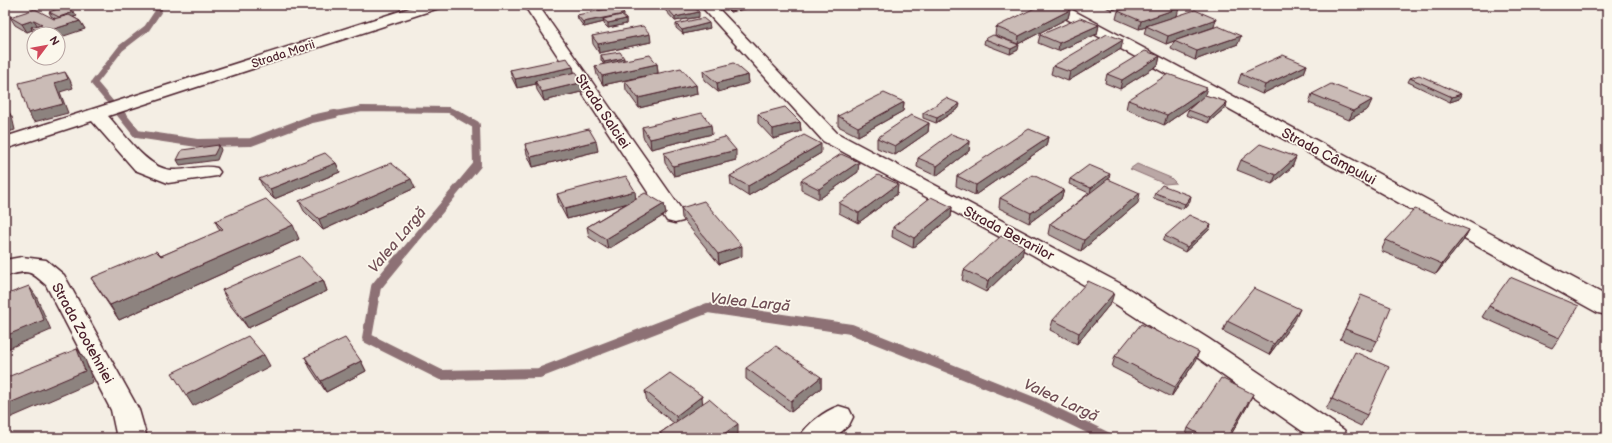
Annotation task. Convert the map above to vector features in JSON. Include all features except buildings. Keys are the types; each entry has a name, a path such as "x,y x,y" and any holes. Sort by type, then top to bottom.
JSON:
{"street":[{"name":"Strada Morii","path":"5,143 434,5"},
{"name":"Strada Salciei","path":"531,5 675,216"},
{"name":"Strada Berarilor","path":"706,5 735,33 830,137 1041,250 1112,290 1200,346 1334,438"},
{"name":"Strada Câmpului","path":"1052,5 1607,307"},
{"path":"101,113 142,166 168,177 210,172"},
{"name":"Strada Zootehniei","path":"5,268 22,264 38,265 56,281 125,410 132,438"},
{"path":"814,438 839,418"}],"shaded area":[{"path":"1137,164 1171,178 1176,183 1165,184 1130,169"}],"waterway":[{"name":"Valea Largă","path":"121,115 94,83 121,48 147,28 159,10 153,5"},
{"name":"Valea Largă","path":"333,114 362,109 449,110 457,114"},
{"name":"Valea Largă","path":"121,114 137,134 197,143 251,142 312,119 333,114"},
{"name":"Valea Largă","path":"398,260 477,165 476,125 457,114"},
{"name":"Valea Largă","path":"399,259 376,287 367,338 441,375 539,373 708,308 851,329 1038,404 1109,438"}]}
